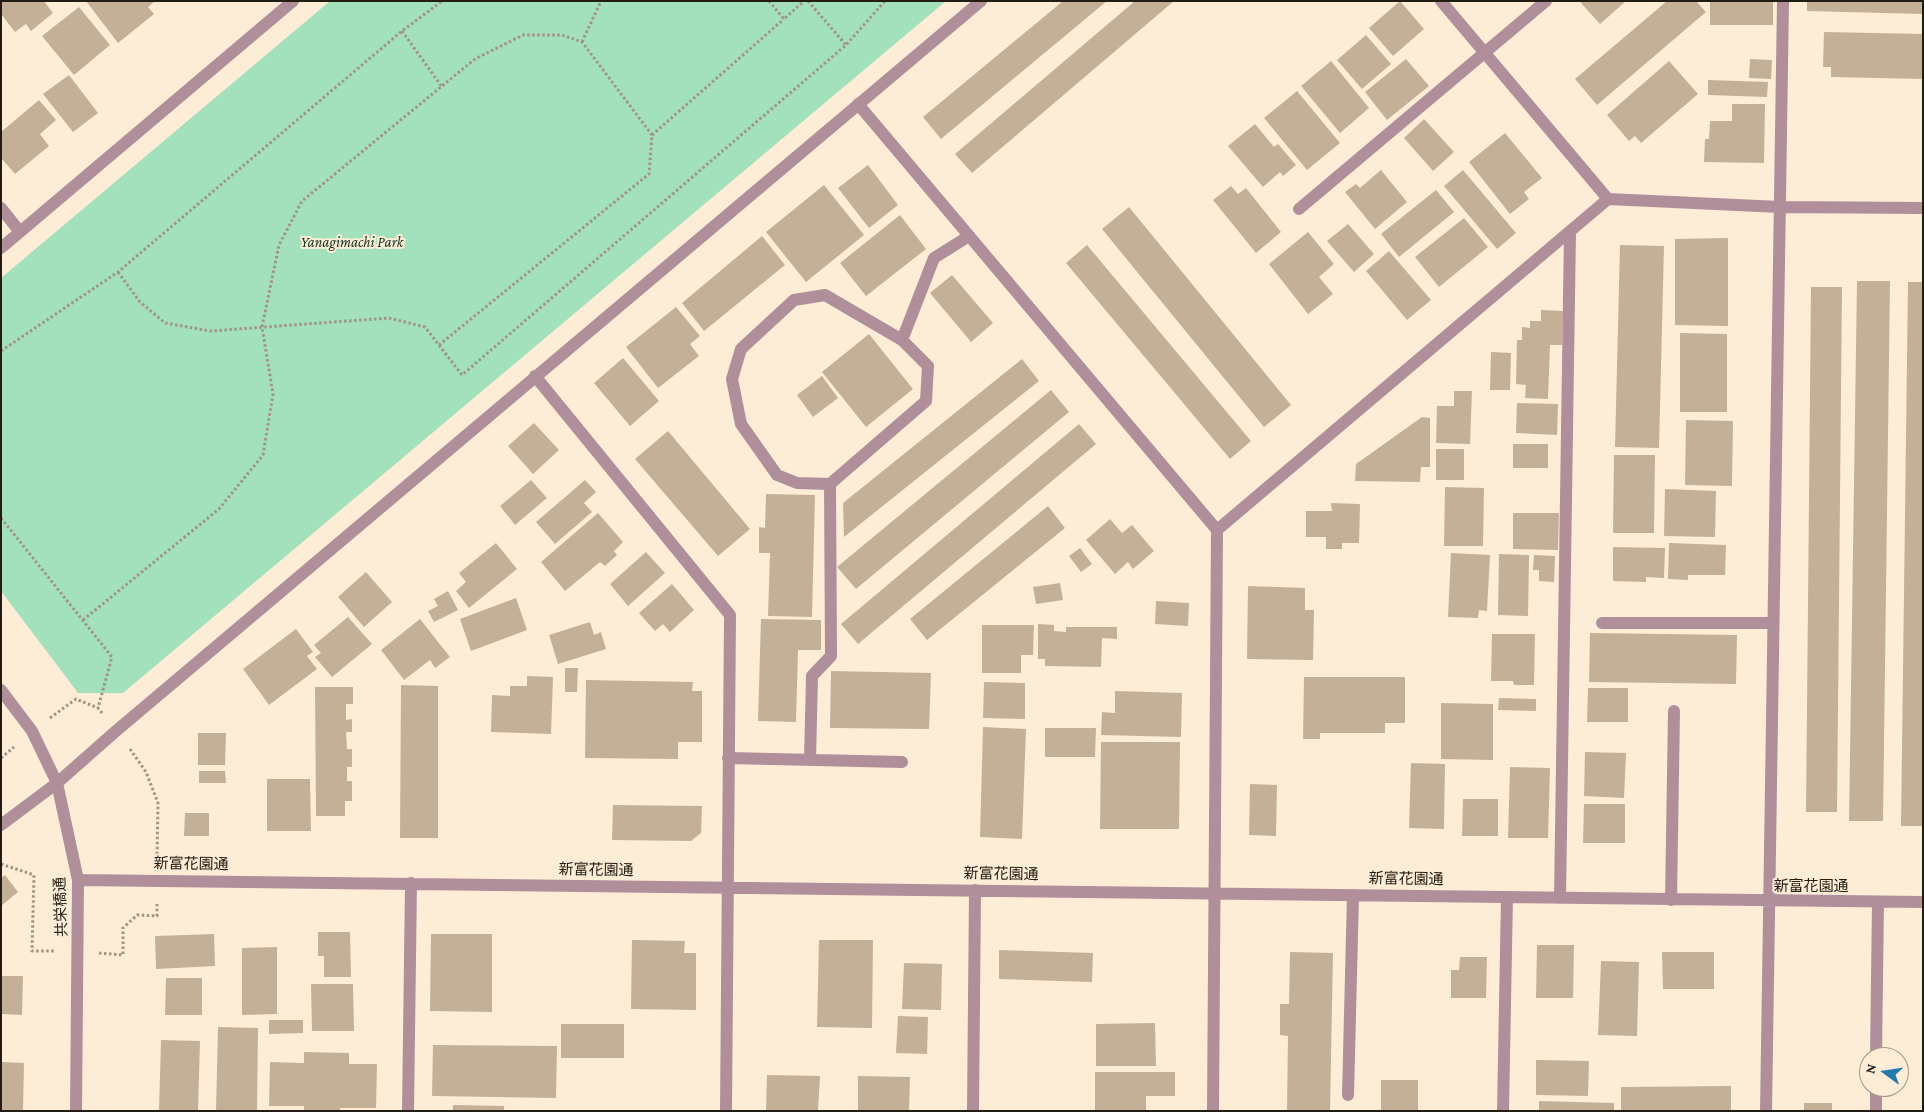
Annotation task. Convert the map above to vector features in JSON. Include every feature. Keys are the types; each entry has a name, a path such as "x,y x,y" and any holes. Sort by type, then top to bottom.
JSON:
{"street":[{"path":"1,248 293,1"},
{"path":"1,825 57,783 116,730 981,1"},
{"path":"1441,1 1608,200"},
{"path":"1299,209 1483,52 1546,1"},
{"path":"1766,1111 1783,1"},
{"path":"858,104 1217,530 1213,893 1213,1111"},
{"path":"1217,530 1608,200 1780,207 1923,208"},
{"path":"1,208 20,232"},
{"path":"1560,898 1570,232"},
{"path":"902,340 934,258 969,236"},
{"path":"825,295 902,340 928,366 926,401 830,484 797,483 777,474 741,424 732,379 741,349 794,300 825,295"},
{"path":"536,376 730,615 726,1111"},
{"path":"810,760 812,676 831,656 830,484"},
{"path":"1602,623 1772,623"},
{"name":"共栄橋通","path":"1,690 32,731 57,783 78,880 76,1111"},
{"path":"1671,900 1674,711"},
{"path":"728,758 902,762"},
{"name":"新富花園通","path":"78,880 1213,893 1768,902 1923,902"},
{"path":"408,1111 411,883"},
{"path":"973,1111 976,890"},
{"path":"1348,1095 1353,895"},
{"path":"1504,1111 1507,897"},
{"path":"1876,1047 1878,902"},
{"path":"1876,1097 1876,1111"}],"path":[{"path":"1,351 118,272 402,31 442,1"},
{"path":"582,42 601,1"},
{"path":"769,1 784,19"},
{"path":"652,135 804,1"},
{"path":"808,1 846,45"},
{"path":"118,272 140,302 165,323 210,331 389,318 425,328 462,375 846,45 885,1"},
{"path":"402,31 442,87"},
{"path":"83,620 219,509 263,455 274,394 262,327 279,245 302,201 476,59 523,35 562,35 582,42 652,135 649,174 438,345"},
{"path":"1,518 112,657 98,708"},
{"path":"32,731 76,699 98,708 116,730"}],"green space":[{"name":"Yanagimachi Park","path":"330,1 946,1 123,693 78,693 1,591 1,278"}],"building":[{"path":"1,1 44,1 53,13 31,31 26,24 15,32 1,14"},
{"path":"86,1 155,1 148,7 154,14 118,43"},
{"path":"1063,1 1107,1 941,139 923,117"},
{"path":"1135,1 1174,1 972,173 955,154"},
{"path":"1400,1 1424,29 1393,56 1369,28"},
{"path":"1582,1 1626,1 1600,24 1581,3"},
{"path":"1667,1 1696,1 1706,12 1597,105 1575,79"},
{"path":"1710,1 1773,1 1773,25 1710,25"},
{"path":"1807,1 1923,1 1923,14 1807,11"},
{"path":"79,7 110,45 74,75 42,36"},
{"path":"1824,32 1923,34 1923,79 1831,77 1831,67 1823,67"},
{"path":"1366,35 1391,64 1362,89 1337,60"},
{"path":"1406,59 1429,86 1387,120 1365,92"},
{"path":"1750,59 1772,60 1771,79 1749,78"},
{"path":"1331,61 1369,108 1340,133 1301,86"},
{"path":"1669,61 1698,94 1641,143 1635,136 1629,141 1607,115"},
{"path":"69,75 98,113 73,132 43,94"},
{"path":"1708,80 1768,82 1767,97 1708,95"},
{"path":"1297,91 1340,143 1307,170 1264,118"},
{"path":"39,100 56,120 40,134 49,146 15,174 1,158 1,132"},
{"path":"1732,104 1765,104 1764,163 1704,162 1705,139 1709,139 1710,121 1732,121"},
{"path":"1424,119 1454,152 1433,171 1404,138"},
{"path":"1255,124 1274,147 1278,144 1296,165 1283,176 1280,172 1263,187 1228,146"},
{"path":"1505,133 1542,178 1524,192 1529,199 1510,214 1469,162"},
{"path":"868,165 898,205 869,228 838,188"},
{"path":"1381,170 1407,202 1375,229 1345,192 1356,184 1360,188"},
{"path":"1463,170 1516,233 1497,249 1444,186"},
{"path":"824,185 864,235 806,282 766,232"},
{"path":"1231,186 1238,194 1246,188 1281,232 1256,253 1213,200"},
{"path":"1436,190 1454,212 1399,257 1381,234"},
{"path":"1129,207 1291,405 1264,427 1102,229"},
{"path":"900,215 926,249 866,296 840,263"},
{"path":"1464,218 1488,247 1439,287 1415,257"},
{"path":"1348,224 1374,254 1354,272 1327,241"},
{"path":"1308,232 1334,264 1319,277 1333,294 1308,314 1269,264"},
{"path":"762,236 785,265 704,331 682,303"},
{"path":"1728,238 1728,326 1675,325 1675,239"},
{"path":"1087,245 1251,441 1230,459 1066,263"},
{"path":"1620,245 1664,246 1659,448 1615,447"},
{"path":"1389,251 1431,300 1407,320 1366,271"},
{"path":"952,275 993,323 971,342 930,293"},
{"path":"1857,281 1890,281 1883,821 1849,821"},
{"path":"1908,282 1923,282 1923,826 1901,826"},
{"path":"1811,287 1842,287 1837,812 1806,812"},
{"path":"676,307 700,336 690,344 699,356 658,388 626,347"},
{"path":"1541,310 1563,311 1562,345 1550,345 1548,399 1525,398 1526,385 1516,384 1517,340 1522,340 1522,327 1530,328 1530,321 1541,321"},
{"path":"1680,333 1727,334 1727,412 1680,412"},
{"path":"869,334 913,389 866,427 822,372"},
{"path":"1491,352 1511,353 1510,390 1490,390"},
{"path":"623,358 659,401 630,426 594,383"},
{"path":"1022,359 1039,381 844,537 843,503"},
{"path":"822,376 838,398 813,417 797,395"},
{"path":"1051,390 1069,412 856,589 837,567"},
{"path":"1454,391 1472,391 1470,444 1436,443 1437,406 1454,406"},
{"path":"1517,403 1558,404 1557,435 1516,433"},
{"path":"1422,417 1430,418 1430,467 1421,467 1420,482 1355,481 1356,464"},
{"path":"1686,420 1733,421 1732,486 1685,485"},
{"path":"534,423 559,450 533,474 508,446"},
{"path":"1079,424 1096,444 858,644 841,624"},
{"path":"668,431 750,529 718,556 635,459"},
{"path":"1513,444 1548,444 1548,468 1513,468"},
{"path":"1436,449 1464,449 1464,480 1436,480"},
{"path":"1614,455 1655,455 1654,533 1613,533"},
{"path":"531,480 547,498 515,525 500,506"},
{"path":"585,480 596,492 584,503 592,512 555,544 536,522"},
{"path":"1445,487 1484,488 1483,546 1444,546"},
{"path":"1665,489 1716,491 1715,537 1664,536"},
{"path":"766,494 815,495 812,617 768,616 770,553 759,553 759,527 765,528"},
{"path":"1331,503 1360,504 1359,543 1342,543 1342,549 1326,549 1326,537 1306,537 1306,511 1332,511"},
{"path":"1048,506 1065,528 927,640 910,619"},
{"path":"598,513 623,542 614,551 617,555 605,566 600,562 565,591 541,562"},
{"path":"1513,513 1559,513 1558,550 1513,549"},
{"path":"1110,519 1122,533 1132,525 1154,551 1133,569 1128,562 1115,574 1086,540"},
{"path":"496,543 517,569 469,608 456,591 466,582 459,573"},
{"path":"1669,543 1726,545 1725,575 1688,575 1688,580 1668,579"},
{"path":"1613,547 1665,548 1664,578 1646,577 1646,582 1613,581"},
{"path":"1080,548 1092,564 1081,572 1069,556"},
{"path":"646,552 665,573 628,606 610,584"},
{"path":"1451,553 1490,555 1487,611 1479,610 1478,618 1448,617"},
{"path":"1499,554 1529,555 1528,616 1498,615"},
{"path":"1534,555 1555,556 1554,582 1539,581 1539,570 1533,570"},
{"path":"366,572 392,602 364,627 338,597"},
{"path":"1060,583 1063,600 1036,604 1033,587"},
{"path":"672,584 694,610 670,632 663,624 655,631 639,613"},
{"path":"1248,586 1305,588 1305,610 1314,610 1313,660 1247,659"},
{"path":"448,591 458,610 434,622 428,611 438,606 434,599"},
{"path":"516,598 527,630 471,651 460,619"},
{"path":"1156,601 1189,603 1188,626 1155,624"},
{"path":"348,617 372,644 332,677 315,657 321,653 314,645"},
{"path":"420,619 450,657 435,668 430,660 404,680 381,650"},
{"path":"761,619 821,620 821,650 798,650 796,722 758,721"},
{"path":"590,622 594,635 601,632 606,649 558,664 549,635"},
{"path":"1038,624 1054,625 1054,631 1066,632 1066,627 1117,627 1117,639 1102,638 1101,667 1045,666 1045,659 1038,659"},
{"path":"982,625 1034,625 1033,655 1021,655 1021,673 982,673"},
{"path":"296,629 313,652 307,656 317,669 269,705 243,669"},
{"path":"1590,633 1737,635 1736,684 1589,682"},
{"path":"1492,634 1535,634 1534,685 1514,685 1513,681 1491,681"},
{"path":"565,668 578,668 577,692 565,692"},
{"path":"831,671 931,673 929,729 830,728"},
{"path":"527,676 553,677 551,734 491,732 492,695 510,696 510,686 527,686"},
{"path":"1304,677 1405,677 1405,723 1385,723 1385,733 1320,733 1320,739 1303,739"},
{"path":"586,680 693,682 692,691 702,691 702,742 678,742 678,759 585,758"},
{"path":"984,682 1025,683 1025,719 983,718"},
{"path":"401,685 438,686 438,838 400,838"},
{"path":"315,687 353,687 353,704 346,704 346,720 352,719 352,732 346,732 347,749 352,749 352,767 347,767 347,781 352,781 352,801 345,801 345,816 316,816"},
{"path":"1588,688 1628,688 1628,722 1587,722"},
{"path":"1115,691 1182,693 1181,737 1101,735 1102,712 1115,713"},
{"path":"1499,698 1536,699 1536,711 1498,710"},
{"path":"1441,703 1493,704 1493,760 1441,759"},
{"path":"983,727 1026,729 1022,839 980,837"},
{"path":"1045,728 1096,728 1095,757 1045,757"},
{"path":"198,733 226,733 225,765 198,765"},
{"path":"1101,742 1180,742 1179,829 1100,829"},
{"path":"1585,752 1626,753 1624,798 1584,796"},
{"path":"1411,763 1445,764 1444,829 1409,828"},
{"path":"1510,767 1550,768 1548,838 1508,838"},
{"path":"199,771 225,771 226,783 199,783"},
{"path":"267,779 310,779 311,831 267,831"},
{"path":"1250,784 1277,785 1276,836 1249,835"},
{"path":"1463,799 1498,799 1498,836 1462,836"},
{"path":"1584,804 1625,804 1625,843 1583,843"},
{"path":"613,805 702,806 701,833 691,841 612,840"},
{"path":"185,813 209,813 209,836 184,836"},
{"path":"5,875 18,892 1,906 1,878"},
{"path":"318,932 350,932 351,977 324,977 324,956 318,956"},
{"path":"214,934 215,966 156,969 155,936"},
{"path":"431,934 492,934 492,1012 430,1011"},
{"path":"632,940 685,941 684,953 696,953 696,1010 631,1009"},
{"path":"819,940 873,940 872,1028 817,1027"},
{"path":"1537,945 1574,945 1573,998 1536,998"},
{"path":"277,947 277,1014 242,1015 242,948"},
{"path":"999,950 1093,953 1092,982 999,979"},
{"path":"1290,952 1333,953 1330,1111 1287,1111 1288,1036 1280,1035 1280,1004 1289,1004"},
{"path":"1662,952 1714,952 1714,989 1663,989"},
{"path":"1460,957 1487,957 1486,998 1451,998 1451,970 1459,970"},
{"path":"1601,961 1639,962 1637,1036 1598,1035"},
{"path":"904,963 942,964 941,1010 902,1009"},
{"path":"1,976 23,976 22,1015 1,1014"},
{"path":"166,978 202,978 202,1015 165,1015"},
{"path":"311,984 353,984 354,1031 312,1031"},
{"path":"898,1016 928,1017 927,1054 896,1053"},
{"path":"269,1020 303,1020 303,1033 269,1034"},
{"path":"1155,1023 1156,1066 1096,1066 1096,1024"},
{"path":"561,1024 624,1024 624,1058 561,1058"},
{"path":"218,1027 258,1028 257,1111 216,1111"},
{"path":"161,1040 200,1041 198,1111 159,1111"},
{"path":"433,1045 557,1046 556,1098 432,1096"},
{"path":"304,1052 349,1053 349,1064 377,1064 376,1108 304,1111 304,1106 269,1106 270,1062 304,1063"},
{"path":"1536,1060 1589,1061 1588,1096 1536,1095"},
{"path":"1,1062 24,1063 23,1111 1,1111"},
{"path":"1095,1072 1175,1072 1175,1096 1146,1096 1146,1111 1095,1111"},
{"path":"767,1075 820,1076 818,1111 766,1111"},
{"path":"858,1076 910,1077 909,1111 858,1111"},
{"path":"1381,1080 1418,1080 1418,1111 1381,1111"},
{"path":"1731,1086 1731,1111 1621,1111 1621,1087"},
{"path":"1539,1101 1614,1103 1614,1111 1539,1111"},
{"path":"1804,1103 1832,1103 1832,1111 1804,1111"},
{"path":"453,1105 504,1106 504,1111 453,1111"}]}
